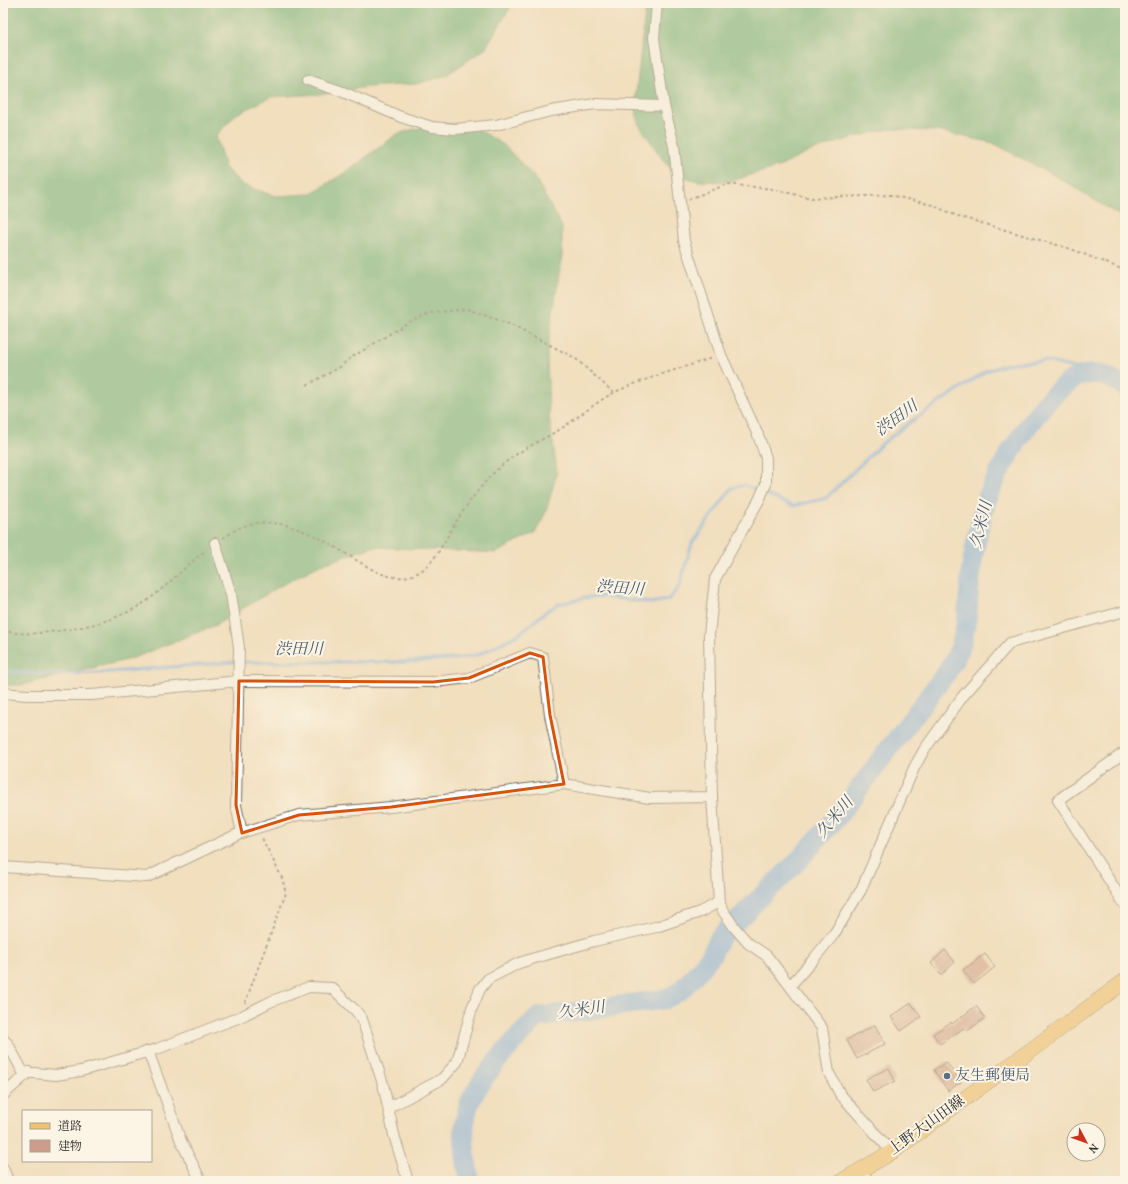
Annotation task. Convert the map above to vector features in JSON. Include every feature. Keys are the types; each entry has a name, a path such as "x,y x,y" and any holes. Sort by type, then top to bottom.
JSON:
{"main road":[{"name":"上野大山田線","path":"842,1181 865,1176 892,1152 1125,981"}],"street":[{"path":"657,3 654,38 664,106 674,146 684,241 721,355 758,435 766,458 766,484 759,500 715,580 709,635 712,797 721,906 748,943 767,956 822,1028 829,1073 840,1094 892,1152"},
{"path":"308,80 343,92 401,117 432,127 455,129 496,125 551,111 595,104 664,106"},
{"path":"216,543 231,594 239,647 236,806 242,833"},
{"path":"790,986 834,934 861,890 914,768 924,750 963,696 1010,643 1125,611"},
{"path":"3,693 27,695 92,695 239,678 433,682 469,678 530,653 543,657 550,715 564,784"},
{"path":"1125,752 1058,800 1125,904"},
{"path":"3,868 147,878 242,833 300,815 398,806 564,784 650,798 712,797"},
{"path":"388,1108 442,1079 457,1062 472,1008 480,989 488,979 535,958 594,941 656,926 721,906"},
{"path":"3,1039 8,1044 23,1072 56,1074 81,1071 148,1051 240,1017 272,1001 309,987 332,988 362,1018 383,1084 394,1134 408,1181"},
{"path":"148,1051 181,1140 201,1181"},
{"path":"3,1095 29,1072"},
{"path":"3,1168 8,1181"}],"path":[{"path":"681,203 728,184 772,189 811,198 890,195 932,205 957,216 1071,249 1125,272"},
{"path":"307,385 340,367 349,359 409,322 430,313 467,309 510,324 575,358 614,393"},
{"path":"3,630 38,633 88,627 123,615 158,592 186,565 216,543 243,526 264,522 280,524 303,531 388,577 410,576 421,570 438,554 458,519 475,494 500,466 530,445 561,428 614,393 644,380 721,355"},
{"path":"240,1017 286,893 282,878 257,828"}],"highlighted area":[{"path":"530,653 543,657 550,715 564,784 391,807 299,815 242,833 236,805 239,681 433,682 469,678"}],"green space":[{"path":"3,3 513,3 485,49 445,76 416,84 368,87 320,94 271,97 235,115 216,136 225,168 243,185 275,196 310,194 346,172 397,134 436,123 471,125 504,145 536,179 562,227 562,255 547,351 549,415 557,472 546,512 535,533 496,553 372,547 318,566 280,586 216,625 131,659 21,685 3,686"},
{"path":"646,3 1125,3 1125,219 1064,181 993,143 937,131 889,129 852,138 811,151 781,166 728,182 699,181 679,176 665,163 638,123 635,103"}],"building":[{"path":"945,950 955,962 941,975 931,963"},
{"path":"985,954 995,967 974,984 963,970"},
{"path":"911,1003 921,1017 901,1031 891,1017"},
{"path":"976,1006 985,1018 967,1031 964,1028 940,1044 933,1034 951,1022 952,1024"},
{"path":"875,1025 885,1044 857,1059 847,1040"},
{"path":"946,1062 961,1082 948,1091 934,1070"},
{"path":"889,1068 895,1081 873,1092 866,1079"}],"waterway":[{"name":"渋田川","path":"3,671 45,674 97,673 233,662 403,662 463,658 480,654 519,634 548,610 559,604 584,598 601,596 651,603 668,600 679,587 692,543 732,488 745,485 793,506 826,498 883,443 909,423 986,371 1011,363 1046,361 1074,368 1081,376"},
{"name":"久米川","path":"470,1181 465,1155 464,1137 467,1111 478,1087 497,1061 520,1035 539,1017 665,999 680,991 696,974 712,954 720,937 798,861 838,816 947,672 959,651 963,638 967,617 972,564 984,508 998,474 1023,433 1052,397 1066,384 1080,376 1086,374 1098,374 1110,378 1125,387"}],"place":[{"name":"友生郵便局","path":"947,1076"}]}
